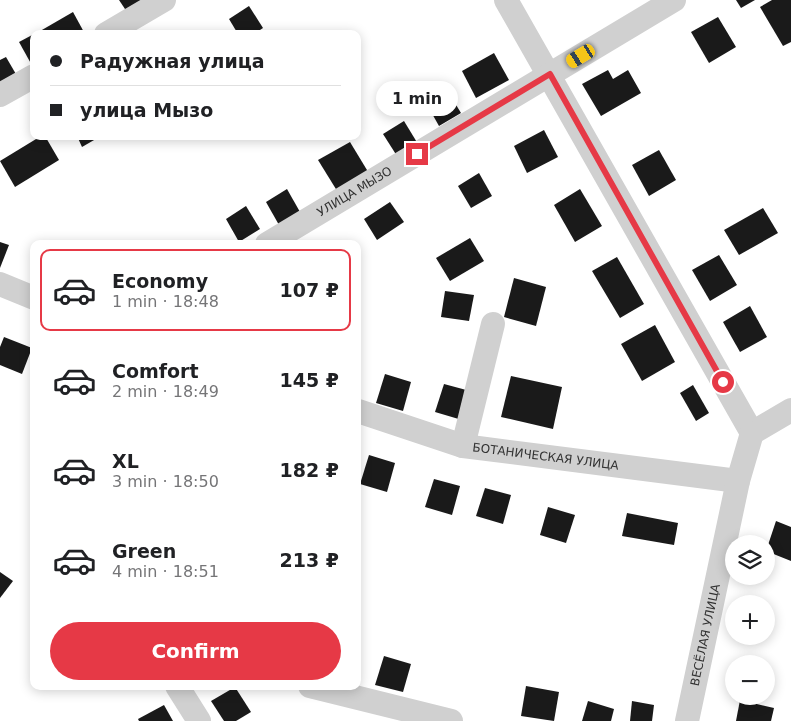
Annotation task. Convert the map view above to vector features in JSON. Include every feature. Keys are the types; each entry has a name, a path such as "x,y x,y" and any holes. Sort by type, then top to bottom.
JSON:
{"street":[{"path":"113,30 164,0"},
{"path":"506,0 550,74 752,433 791,410"},
{"name":"УЛИЦА МЫЗО","path":"274,240 674,0"},
{"path":"0,95 30,78"},
{"path":"0,284 30,296"},
{"path":"463,446 493,324"},
{"name":"БОТАНИЧЕСКАЯ УЛИЦА","path":"361,412 463,446 738,481"},
{"name":"ВЕСЁЛАЯ УЛИЦА","path":"687,721 738,481 752,433"},
{"path":"180,690 199,721"},
{"path":"326,690 451,721"}],"building":[{"path":"119,0 147,0 127,12"},
{"path":"736,0 755,0 741,8"},
{"path":"772,0 791,0 791,42 783,46 760,7"},
{"path":"249,6 263,28 260,30 236,30 229,19"},
{"path":"73,12 83,30 42,30"},
{"path":"718,17 736,47 709,63 691,32"},
{"path":"30,36 30,62 19,42"},
{"path":"494,53 509,80 476,98 462,71"},
{"path":"6,57 20,81 0,93 0,60"},
{"path":"608,70 613,79 628,70 641,93 601,116 582,84"},
{"path":"447,90 461,113 439,126 426,103"},
{"path":"404,121 418,144 397,156 383,134"},
{"path":"544,130 558,157 527,173 514,146"},
{"path":"34,140 47,140 59,160 15,187 0,161"},
{"path":"79,140 94,140 82,147"},
{"path":"350,142 370,175 339,194 318,160"},
{"path":"659,150 676,180 649,196 632,165"},
{"path":"479,173 492,196 471,208 458,186"},
{"path":"287,189 300,212 279,225 266,202"},
{"path":"580,189 602,226 575,242 554,205"},
{"path":"390,202 404,222 377,240 364,219"},
{"path":"246,206 260,229 242,240 238,240 226,219"},
{"path":"763,208 778,233 739,255 724,230"},
{"path":"470,238 484,261 450,281 436,258"},
{"path":"0,242 9,245 0,268"},
{"path":"719,255 737,285 710,301 692,270"},
{"path":"617,257 644,304 620,318 592,271"},
{"path":"514,278 546,287 536,326 504,317"},
{"path":"445,291 474,295 469,321 441,317"},
{"path":"750,306 767,337 740,352 723,322"},
{"path":"655,325 675,362 642,381 621,344"},
{"path":"4,337 30,347 30,353 22,374 0,365 0,347"},
{"path":"385,374 411,382 403,411 376,403"},
{"path":"511,376 562,387 553,429 501,417"},
{"path":"444,384 470,391 462,420 435,412"},
{"path":"693,385 709,413 696,421 680,393"},
{"path":"369,455 395,463 387,492 361,484"},
{"path":"434,479 460,486 452,515 425,507"},
{"path":"485,488 511,495 503,524 476,516"},
{"path":"548,507 575,515 566,543 540,535"},
{"path":"627,513 678,523 674,545 622,536"},
{"path":"776,521 791,527 791,561 775,555 775,535 771,535"},
{"path":"0,572 13,581 0,598"},
{"path":"384,656 411,664 403,692 375,685"},
{"path":"526,686 559,692 554,721 521,716"},
{"path":"230,690 237,690 251,712 236,721 224,721 211,701"},
{"path":"588,701 614,709 611,721 582,721"},
{"path":"632,701 654,705 652,721 630,721"},
{"path":"164,705 173,721 139,721 138,719"},
{"path":"739,705 761,705 774,708 771,721 736,721"}],"route":[{"path":"417,154 550,74 723,382"}]}
